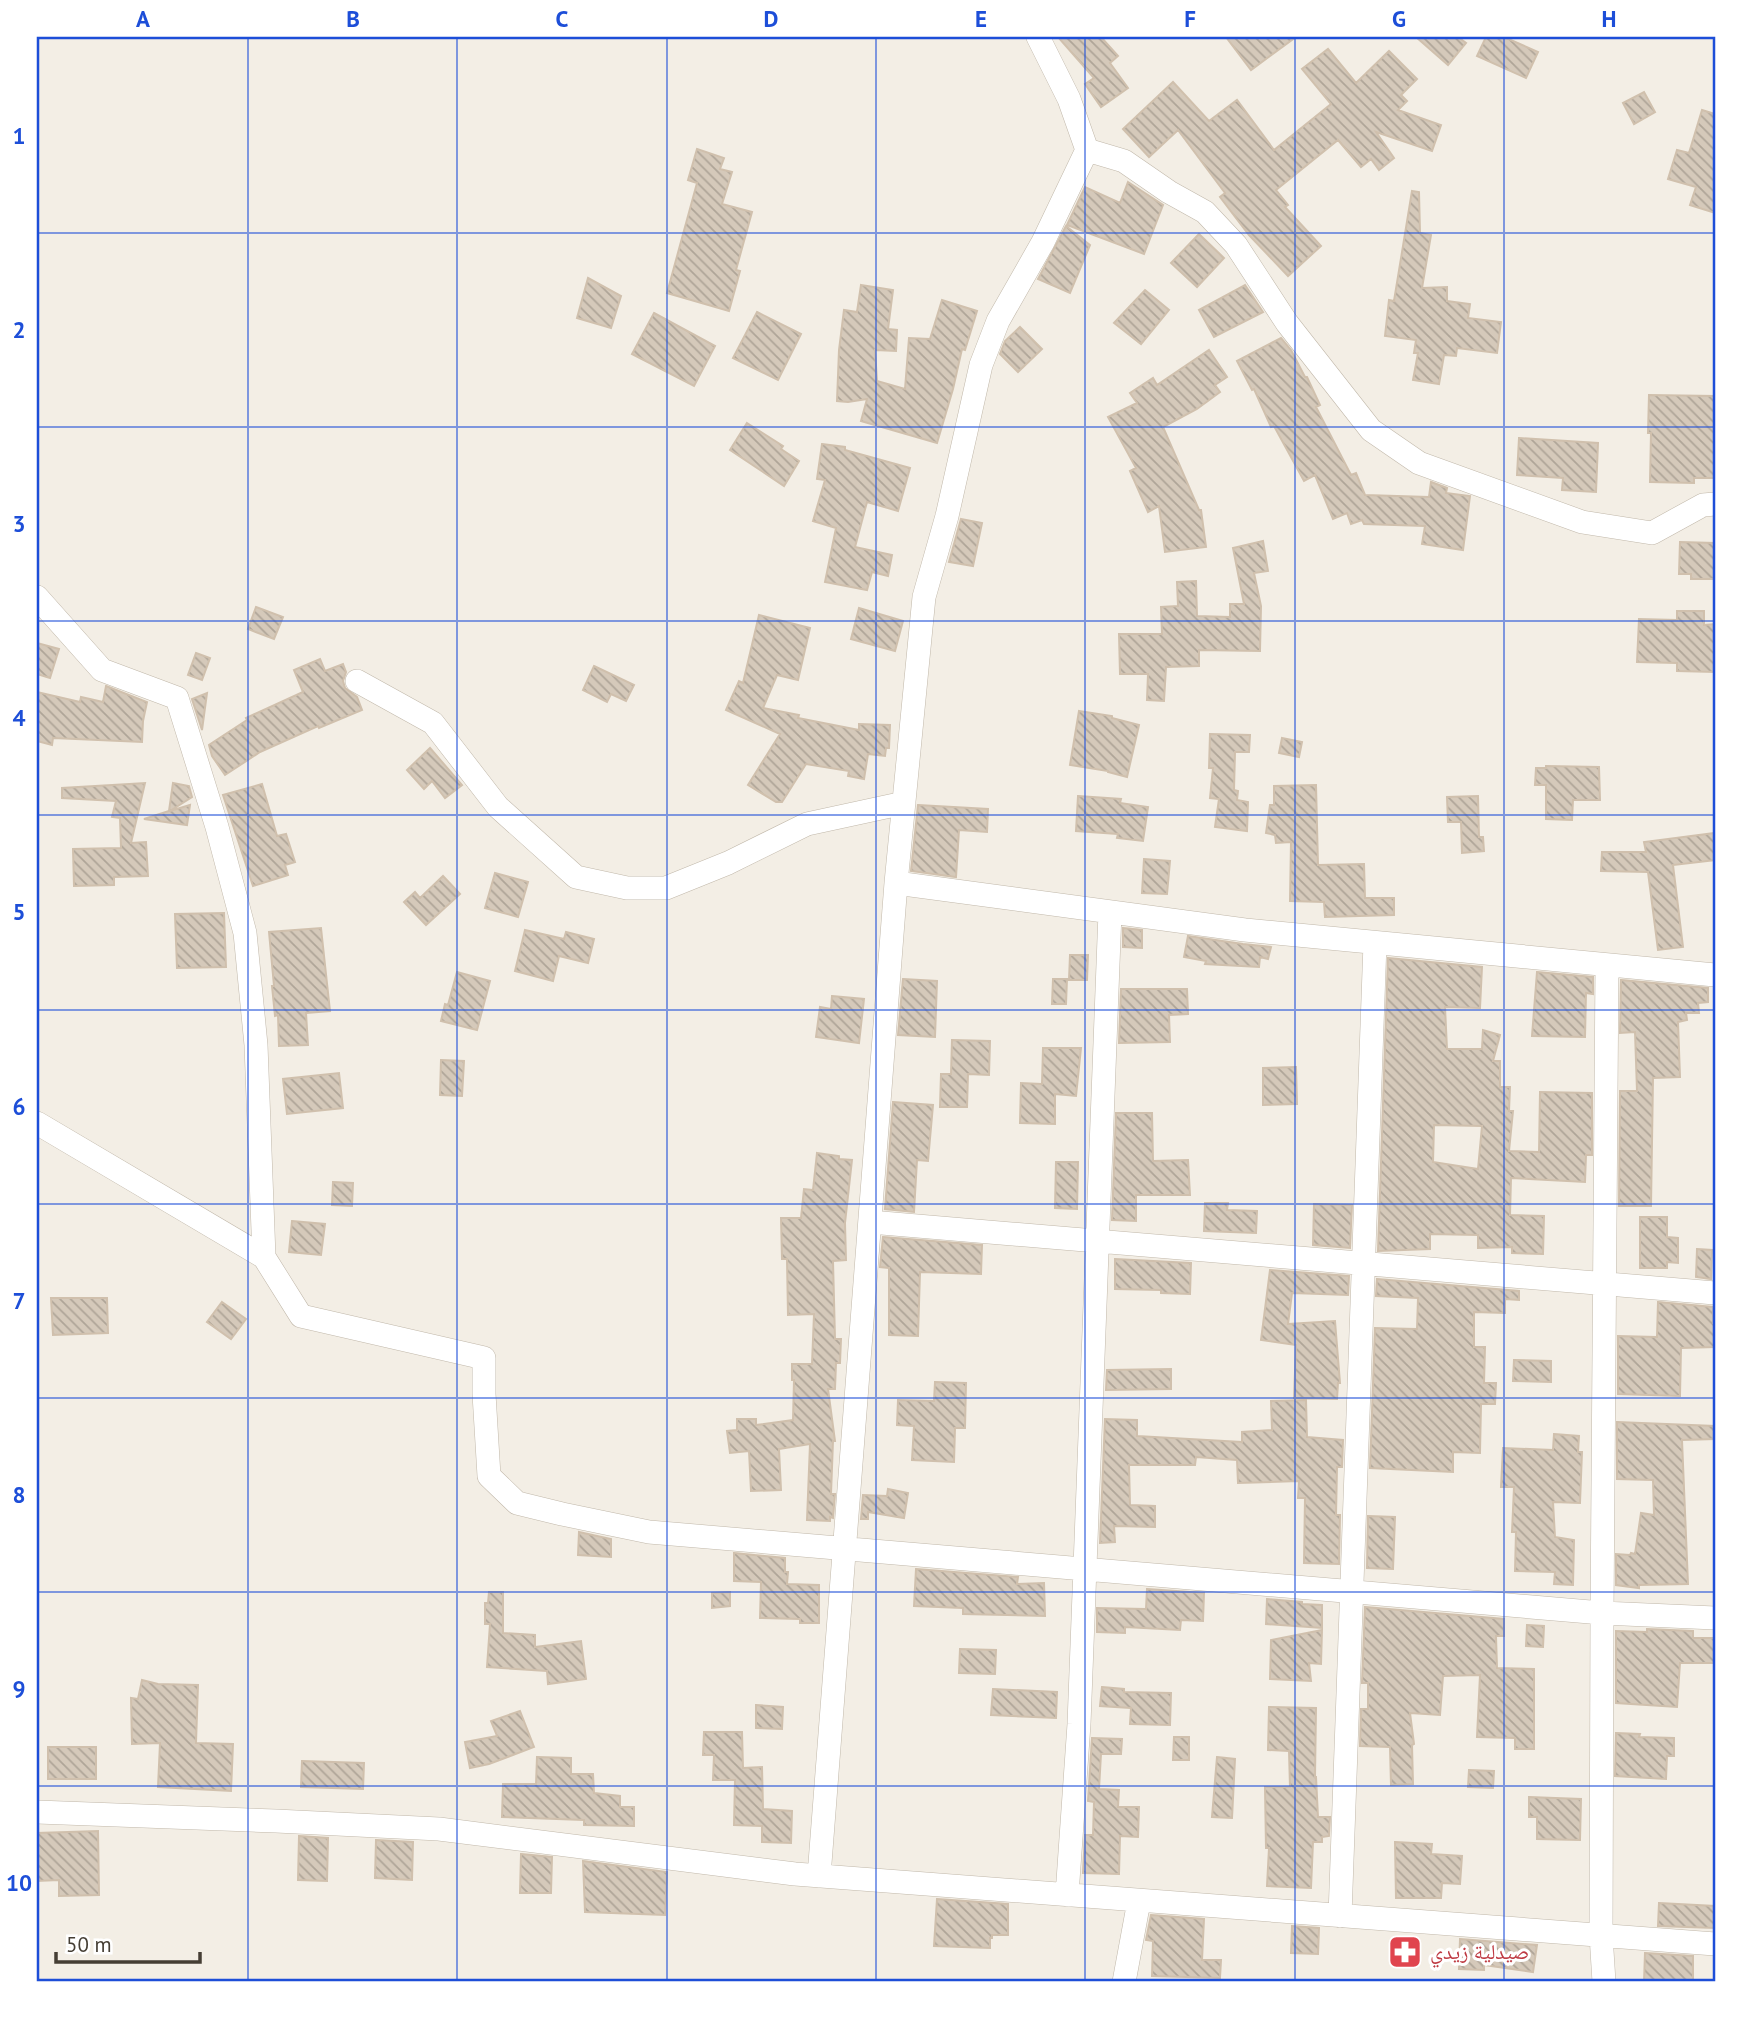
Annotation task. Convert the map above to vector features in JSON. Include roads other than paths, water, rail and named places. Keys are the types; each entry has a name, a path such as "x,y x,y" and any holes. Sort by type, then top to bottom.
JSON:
{"street":[{"path":"820,1876 897,883 925,597 947,516 981,365 998,321 1043,242 1087,150 1069,99 1038,37"},
{"path":"1087,150 1124,161 1169,192 1205,212 1236,245 1287,323 1371,429 1419,463 1582,522 1652,533 1703,505 1715,504"},
{"path":"37,597 102,670 177,698 217,827 245,933 256,1045 264,1257"},
{"path":"357,681 433,723 498,807 576,877 627,888 666,888 728,863 807,824 904,803"},
{"path":"897,883 1245,930 1715,975"},
{"path":"1067,1895 1079,1724 1110,912"},
{"path":"1339,1916 1375,943"},
{"path":"1604,1982 1601,1935 1607,965"},
{"path":"37,1123 264,1257 301,1316 484,1358 489,1476 517,1503 649,1532 1602,1613 1715,1618"},
{"path":"870,1222 1715,1293"},
{"path":"37,1812 439,1829 820,1876 1715,1944"},
{"path":"1124,1982 1139,1900"}],"place":[{"name":"صيدلية زيدي","path":"1405,1952"}]}
